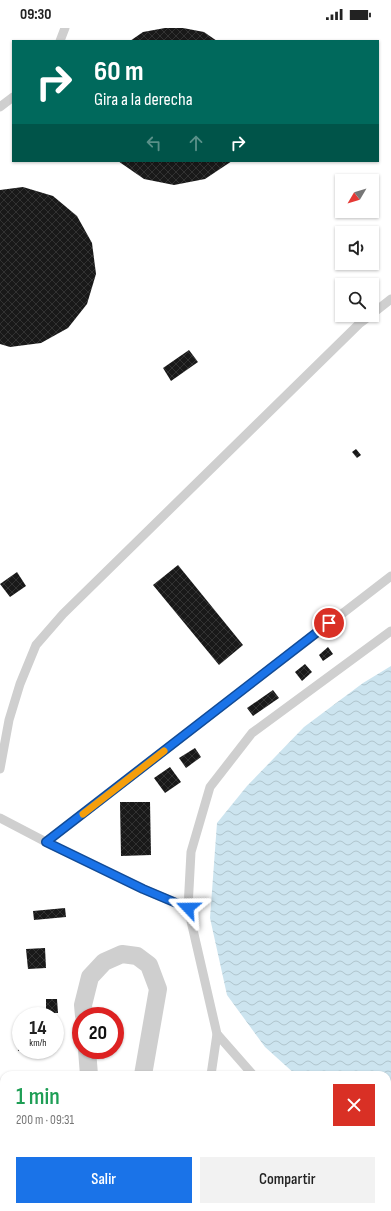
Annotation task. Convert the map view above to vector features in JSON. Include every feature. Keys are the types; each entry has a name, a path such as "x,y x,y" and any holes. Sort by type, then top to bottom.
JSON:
{"street":[{"path":"83,1007 90,977 104,962 122,954 137,956 149,965 158,989 144,1071"},
{"path":"88,1059 89,1071"}],"lane":[{"path":"60,40 65,28"},
{"path":"0,107 12,98"},
{"path":"379,309 391,299"},
{"path":"0,769 11,713 20,684 36,645 63,614 362,322"},
{"path":"46,842 391,576"},
{"path":"212,1071 217,1034 188,908 191,852 210,787 252,733 391,631"},
{"path":"0,818 143,889 188,908"},
{"path":"217,1034 249,1071"}],"water":[{"path":"391,666 391,1071 292,1071 265,1047 227,995 210,918 217,823 247,786 304,727 363,683"}],"building":[{"path":"165,28 183,28 204,32 216,40 131,40 143,32"},
{"path":"119,162 230,162 205,179 174,185 144,179"},
{"path":"23,187 53,196 77,216 92,243 96,274 87,304 68,328 41,343 10,347 0,344 0,190"},
{"path":"189,350 198,362 171,381 163,368"},
{"path":"356,449 361,455 357,458 352,452"},
{"path":"178,565 243,645 219,665 153,585"},
{"path":"17,572 26,586 10,597 0,584"},
{"path":"328,647 333,654 323,661 319,655"},
{"path":"305,664 312,672 302,681 295,672"},
{"path":"273,690 279,698 253,716 247,708"},
{"path":"195,748 201,757 186,768 179,758"},
{"path":"170,767 181,782 165,793 154,778"},
{"path":"120,802 150,802 151,855 121,856"},
{"path":"65,908 66,917 34,920 33,911"},
{"path":"45,948 46,968 28,969 26,949"},
{"path":"46,999 57,999 58,1007 46,1007"}],"slow traffic":[{"path":"83,814 164,751"}],"route":[{"path":"188,908 143,889 46,842 329,623"}]}
